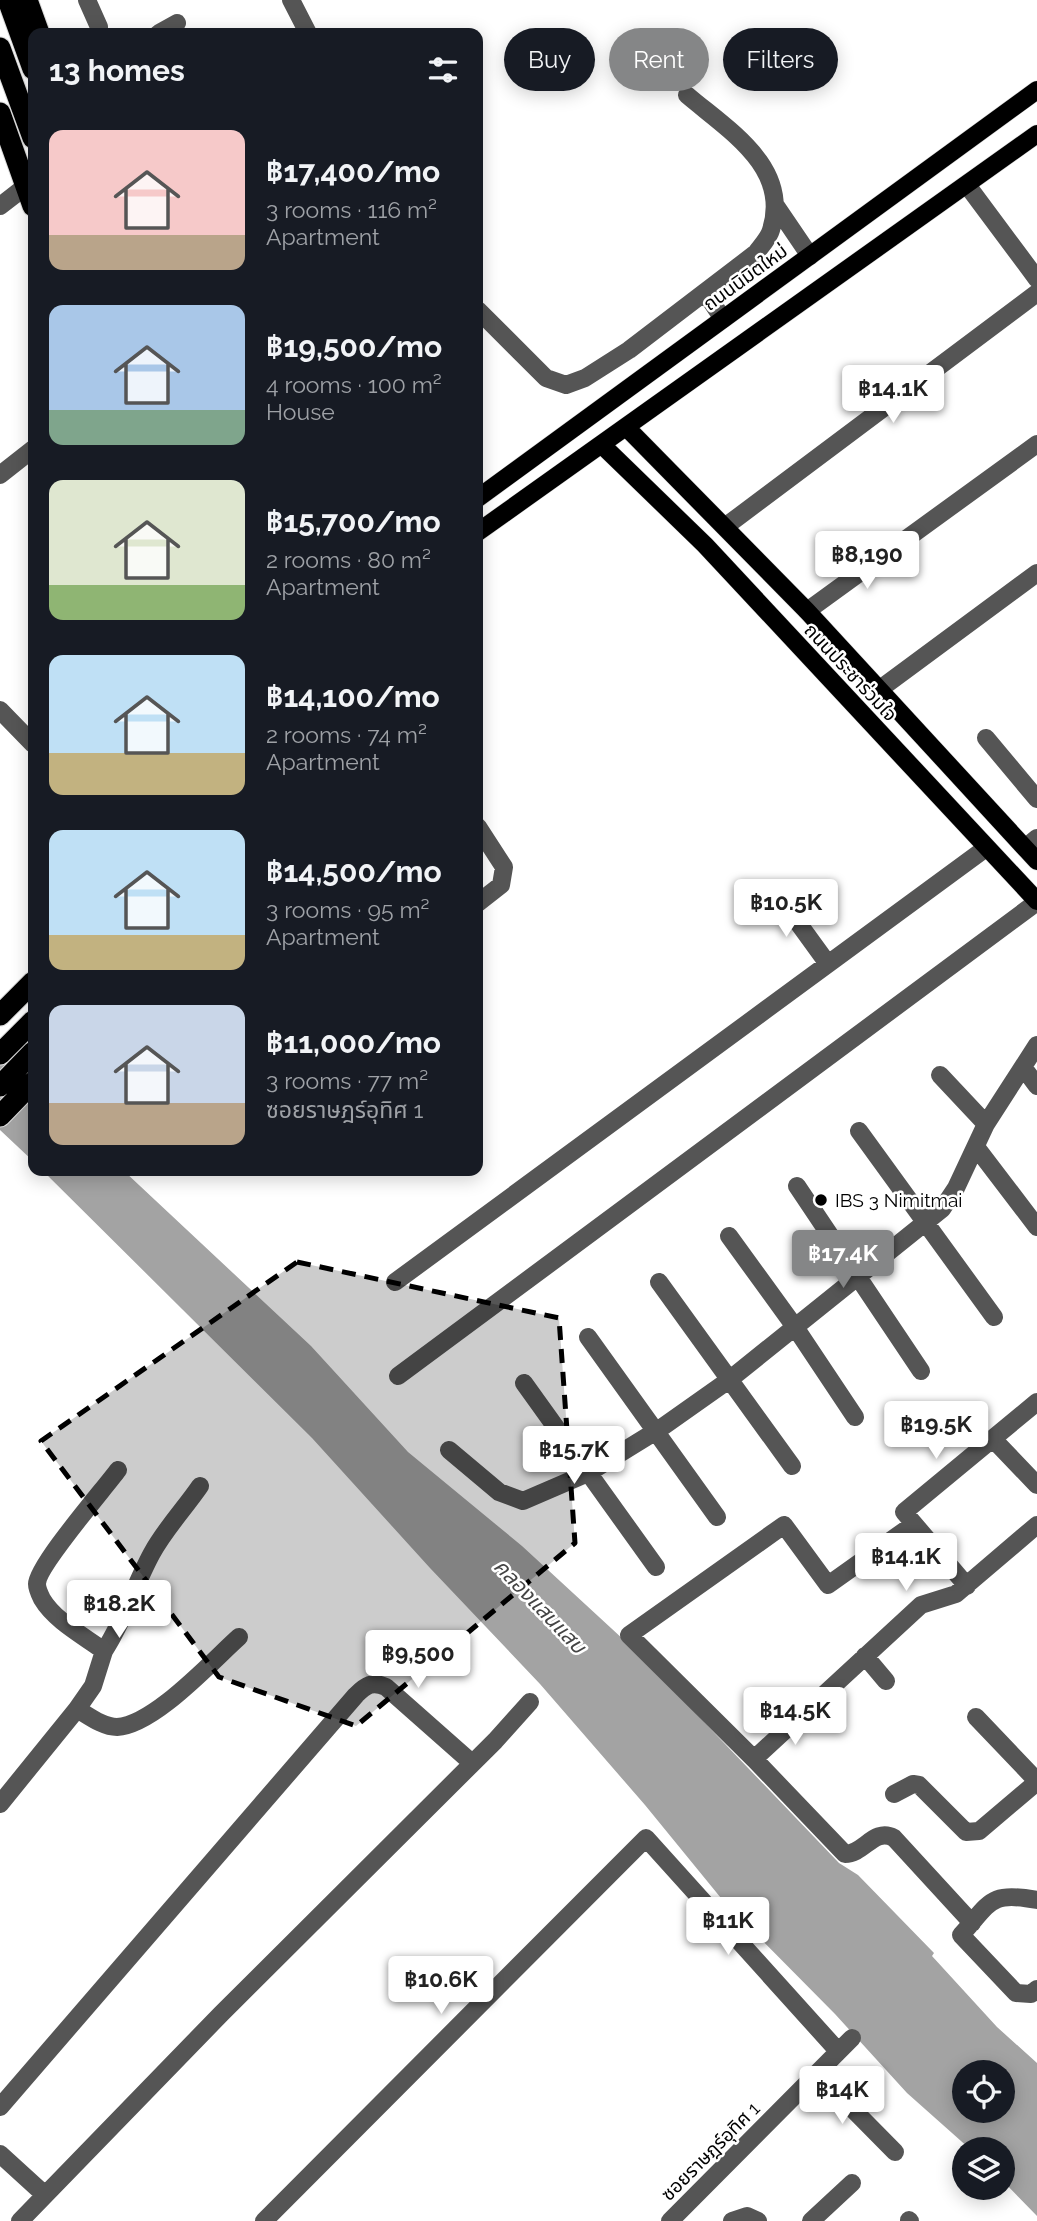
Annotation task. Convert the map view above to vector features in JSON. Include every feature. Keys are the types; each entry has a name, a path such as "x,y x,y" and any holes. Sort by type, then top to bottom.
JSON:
{"highway":[{"path":"8,0 28,55"},
{"path":"27,0 37,28"},
{"path":"0,48 28,124"},
{"path":"0,113 28,193"},
{"path":"0,1016 28,987"},
{"path":"0,1054 28,1026"},
{"path":"0,1086 28,1057"},
{"path":"0,1116 28,1087"}],"main road":[{"name":"ถนนนิมิตใหม่","path":"483,494 1037,90"},
{"path":"483,528 1037,134"},
{"name":"ถนนประชาร่วมใจ","path":"626,427 726,526 1033,849"},
{"name":"ถนนประชาร่วมใจ","path":"602,445 705,545 1037,902"},
{"path":"705,545 726,526"}],"street":[{"path":"87,0 99,27"},
{"path":"290,0 305,28"},
{"path":"168,28 177,23"},
{"path":"483,315 546,378 566,385 585,378 629,350 756,253 771,233 776,206 775,194 765,167 751,148 687,94"},
{"path":"967,185 1037,278"},
{"path":"0,206 28,196"},
{"path":"776,206 810,256"},
{"path":"705,292 723,319"},
{"path":"726,526 1037,293"},
{"path":"807,611 1037,444"},
{"path":"0,475 28,453"},
{"path":"880,689 1037,573"},
{"path":"0,710 28,739"},
{"path":"986,738 1037,799"},
{"path":"483,835 504,867 501,885 483,899"},
{"path":"395,1282 986,848"},
{"path":"775,891 828,964"},
{"path":"398,1376 1037,902"},
{"path":"449,1450 499,1492 523,1501 588,1473 655,1431 729,1380 942,1209 956,1188 986,1124 1037,1045"},
{"path":"1023,1067 1037,1086"},
{"path":"940,1075 986,1124"},
{"path":"859,1131 927,1221 994,1317"},
{"path":"976,1147 1031,1204 1037,1227"},
{"path":"797,1186 921,1371"},
{"path":"729,1236 795,1327 855,1417"},
{"path":"659,1282 792,1466"},
{"path":"588,1337 717,1517"},
{"path":"524,1383 656,1567"},
{"path":"967,1586 904,1512 1037,1402"},
{"path":"993,1439 1037,1485"},
{"path":"104,1651 52,1612 41,1597 37,1582 42,1569 60,1544 118,1470"},
{"path":"0,1804 93,1686 104,1651 129,1607 152,1553 200,1486"},
{"path":"914,1524 828,1584 785,1525 629,1635 845,1854 854,1853 880,1835 887,1834 894,1838 972,1923"},
{"path":"754,1759 921,1605 956,1594 1037,1525"},
{"path":"77,1709 106,1726 118,1727 138,1721 161,1707 239,1637"},
{"path":"865,1656 886,1681"},
{"path":"0,2107 366,1685 377,1683 386,1687 472,1763"},
{"path":"20,2221 530,1702"},
{"path":"894,1794 913,1784 919,1784 966,1832 972,1833 979,1831 1035,1786 976,1717"},
{"path":"264,2221 646,1838 838,2051"},
{"path":"1037,1900 999,1897 988,1904 961,1935 1016,1993 1031,1994 1037,1989"},
{"name":"ซอยราษฎร์อุทิศ 1","path":"670,2221 852,2038"},
{"path":"817,2073 895,2152"},
{"path":"0,2154 45,2195"},
{"path":"811,2221 852,2183"},
{"path":"732,2221 747,2216 758,2221"}],"highlighted area":[{"path":"297,1262 559,1318 575,1543 356,1726 219,1677 41,1441"}],"water":[{"path":"0,1052 28,1079 28,1156 0,1130"},
{"name":"คลองแสนแสบ","path":"48,1176 129,1176 311,1346 408,1452 522,1546 637,1652 839,1863 858,1875 934,1953 932,1956 997,2027 1037,2063 1037,2216 1015,2193 1015,2137 956,2137 907,2093 835,2014 725,1903 645,1805 540,1684 312,1438"}],"place":[{"name":"IBS 3 Nimitmai","path":"821,1200"}]}
